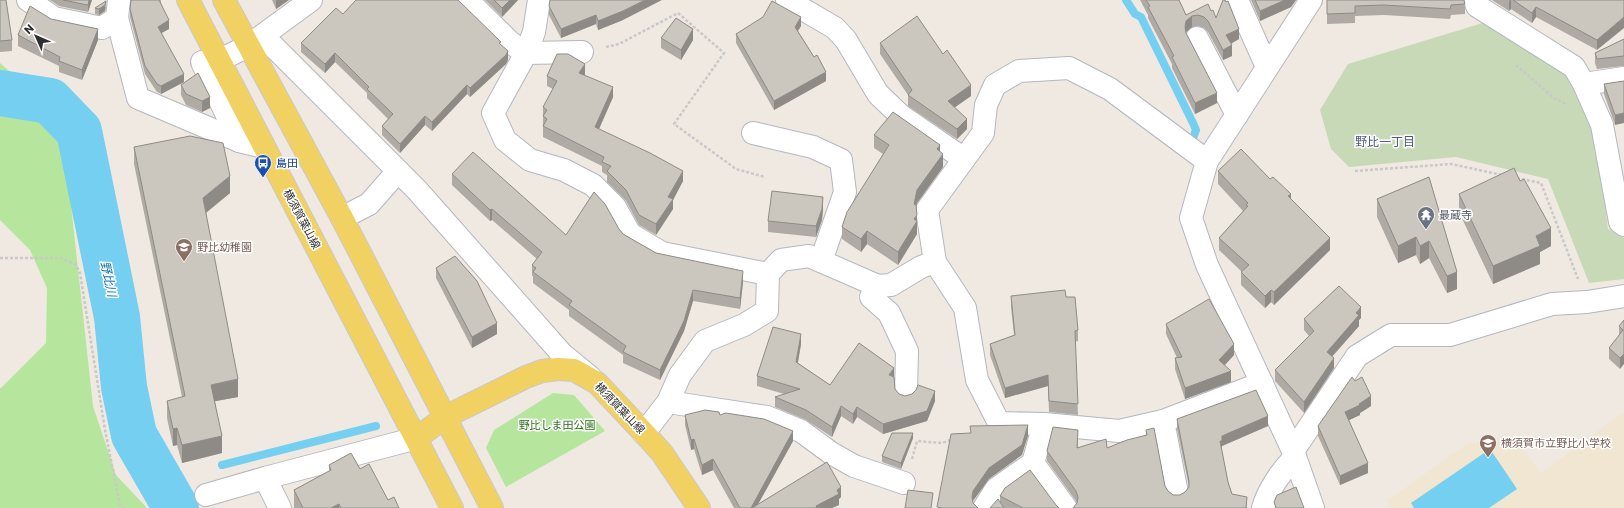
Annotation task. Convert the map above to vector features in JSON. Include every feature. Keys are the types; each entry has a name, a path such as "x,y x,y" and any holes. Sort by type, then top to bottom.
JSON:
{"main road":[{"name":"横須賀葉山線","path":"188,0 210,61 264,147 417,438 452,508"},
{"path":"224,0 256,41 342,218 492,508"},
{"name":"横須賀葉山線","path":"417,438 445,417 526,377 542,371 558,369 574,370 597,383 644,433 662,454 696,507"}],"street":[{"path":"28,0 54,18 102,28 118,9"},
{"path":"239,142 210,61 256,41 311,0"},
{"path":"467,0 511,43 526,53 582,52"},
{"path":"539,0 534,32 526,53 493,112 505,140 530,160 564,170 593,185 614,207 630,234 662,253 768,274"},
{"path":"787,0 835,28 846,40 878,94 900,115 964,159"},
{"path":"1237,0 1267,67"},
{"path":"1311,0 1207,161 1191,218 1207,265 1294,454 1313,508"},
{"path":"1475,0 1477,6 1574,67 1584,84 1602,125 1620,222 1624,224"},
{"path":"118,9 138,98 239,142 264,147"},
{"path":"1197,38 1237,115"},
{"path":"256,41 417,190 562,354 597,383"},
{"path":"1207,161 1110,89 1069,68 1019,71 995,84 986,105 983,133 927,210 935,262 965,308 977,380 999,423 1044,424 1120,431 1163,422 1262,383"},
{"path":"1584,84 1624,78"},
{"path":"753,133 813,147 841,160 845,192 821,261"},
{"path":"342,218 369,204 398,171"},
{"path":"644,433 668,402 680,375 705,341 744,325 767,311 768,274 780,260 809,256 878,286 892,285 921,268 935,262"},
{"path":"878,286 872,297 889,313 907,351 906,393"},
{"path":"1263,508 1266,499 1357,356 1391,335 1450,335 1552,304 1587,302 1624,296"},
{"path":"668,402 767,417 802,431 831,453 854,466 904,483"},
{"path":"1163,422 1177,492"},
{"path":"984,508 996,489 1033,463 1044,424"},
{"path":"206,495 417,438"},
{"path":"1033,463 1066,508"},
{"path":"266,478 280,508"}],"path":[{"path":"582,52 619,44 678,13 724,53 674,124 736,168 765,177"},
{"path":"1516,65 1554,98 1566,104 1571,109"},
{"path":"1355,171 1451,164 1503,175"},
{"path":"1511,177 1541,183 1587,302"},
{"path":"0,258 62,258 76,265 80,273 105,430 120,505 124,508"},
{"path":"904,483 917,442 942,443 956,438"}],"shaded area":[{"name":"横須賀市立野比小学校","path":"1624,412 1624,508 1390,508 1387,501 1468,443 1517,442 1541,473"}],"green space":[{"path":"1486,22 1568,73 1596,131 1608,229 1624,238 1624,279 1589,283 1548,179 1456,157 1349,167 1331,149 1320,110 1348,64"},
{"path":"0,63 58,114 70,196 93,406 116,475 147,508 0,508 0,388 46,343 47,288 30,250 0,220"},
{"name":"野比しま田公園","path":"553,393 574,395 605,431 506,487 486,448 494,430"}],"water":[{"path":"1490,449 1517,489 1489,508 1414,508 1411,503"}],"building":[{"path":"0,0 6,0 12,40 0,41"},
{"path":"63,0 89,0 88,5"},
{"path":"131,0 159,0 169,20 158,27 184,74 161,86 157,84 145,66 130,9"},
{"path":"356,0 458,0 501,42 499,43 508,51 506,55 470,88 467,85 432,122 425,116 400,144 382,126 393,114 367,89 369,87 335,53 325,64 301,43 336,8 343,14"},
{"path":"494,0 510,0 502,8"},
{"path":"550,0 645,0 598,21 596,15 561,29 549,6"},
{"path":"1146,0 1179,0 1186,15 1208,4 1211,11 1213,10 1216,18 1223,0 1226,2 1228,1 1239,29 1226,35 1232,45 1223,50 1208,21 1204,17 1198,15 1192,16 1186,21 1185,27 1186,33 1217,93 1195,103 1172,57 1174,56 1148,7 1150,6"},
{"path":"1255,0 1285,0 1260,11"},
{"path":"1327,0 1464,0 1465,4 1451,5 1450,9 1384,5 1355,6 1355,13 1327,14"},
{"path":"1513,0 1624,0 1624,17 1597,40 1536,7 1532,13"},
{"path":"106,1 105,5 99,9 95,8"},
{"path":"772,1 801,17 795,27 814,57 817,55 826,72 774,101 736,34 763,17"},
{"path":"30,6 51,19 98,29 82,70 59,61 60,57 18,35"},
{"path":"917,16 943,54 947,50 971,85 948,101 967,119 957,129 908,95 912,90 880,43"},
{"path":"676,18 693,29 681,50 661,38"},
{"path":"1624,39 1624,56 1597,59 1595,53"},
{"path":"557,54 568,54 585,64 579,73 613,87 595,127 650,153 683,171 668,197 673,199 656,224 639,215 626,190 607,171 611,166 602,162 604,157 543,126 547,119 543,116 547,110 543,107 557,81 547,76"},
{"path":"198,73 210,97 202,101 186,94 181,85"},
{"path":"1624,81 1624,113 1615,115 1604,84"},
{"path":"893,112 940,145 937,149 943,154 917,190 914,204 916,205 917,215 914,219 917,221 898,252 867,231 861,239 842,227 847,212 889,145 874,135"},
{"path":"190,136 223,143 230,176 203,198 238,379 211,385 222,436 182,445 177,428 173,429 167,401 185,396 134,147"},
{"path":"1241,149 1270,179 1273,177 1291,194 1288,196 1330,238 1274,292 1271,290 1265,296 1241,272 1249,265 1219,238 1248,206 1246,205 1248,203 1218,171"},
{"path":"473,152 566,235 594,192 605,204 623,234 656,253 743,271 740,298 693,290 684,321 660,370 623,352 626,346 569,305 572,301 533,272 536,268 532,265 542,252 492,209 490,210 452,174"},
{"path":"1514,168 1520,181 1524,179 1551,228 1536,236 1540,246 1493,266 1459,194"},
{"path":"1429,177 1457,272 1447,276 1429,241 1420,246 1416,237 1398,246 1377,199"},
{"path":"772,191 823,197 822,209 816,226 768,221"},
{"path":"455,256 477,281 497,323 472,337 436,268"},
{"path":"1339,286 1361,307 1356,313 1359,315 1327,352 1334,358 1304,402 1275,370 1314,331 1304,319"},
{"path":"1065,290 1066,297 1075,297 1078,330 1075,331 1078,404 1049,401 1048,375 1005,388 990,344 1015,335 1011,296"},
{"path":"1209,299 1234,344 1219,360 1231,371 1185,388 1175,358 1182,357 1166,324"},
{"path":"1624,320 1624,354 1620,358 1609,348 1623,330 1619,326"},
{"path":"773,327 801,334 796,362 830,385 859,343 894,368 889,375 894,377 895,389 899,394 905,396 912,394 918,385 935,391 927,411 883,424 857,407 853,414 841,406 832,427 806,410 775,397 800,389 757,376"},
{"path":"1352,377 1355,381 1362,377 1371,396 1359,404 1360,405 1345,412 1368,463 1340,476 1318,426"},
{"path":"1256,390 1268,416 1222,436 1222,441 1220,441 1228,482 1232,494 1247,497 1246,508 1073,508 1077,503 1078,497 1076,491 1047,451 1053,427 1078,430 1077,448 1106,439 1107,448 1127,440 1147,435 1146,430 1154,428 1165,486 1173,495 1180,495 1189,487 1189,481 1177,419"},
{"path":"705,410 719,412 720,415 726,413 764,419 793,431 751,508 740,508 713,459 702,465 694,439 691,440 685,415"},
{"path":"1028,425 1022,445 989,468 973,491 973,503 978,508 937,507 951,434 971,433 970,426"},
{"path":"892,433 913,433 901,463 882,456"},
{"path":"351,453 360,469 369,464 388,500 394,497 399,508 341,508 339,504 331,508 303,508 294,490 331,470 329,465"},
{"path":"827,462 841,487 837,490 839,494 816,506 817,508 752,508"},
{"path":"1030,470 1059,508 1023,508 1000,496 1005,488"},
{"path":"1296,487 1304,508 1276,508 1274,502 1277,495"},
{"path":"908,490 933,493 931,508 905,508"},
{"path":"998,499 1004,508 990,508"}],"waterway":[{"path":"1126,0 1135,14 1141,17 1193,123 1196,130 1193,138"},
{"name":"野比川","path":"0,93 50,101 79,131 117,317 124,387 134,435 176,508"},
{"path":"222,465 376,426"}],"place":[{"name":"島田","path":"263,178"},
{"name":"最蔵寺","path":"1426,230"},
{"name":"野比幼稚園","path":"184,262"},
{"name":"横須賀市立野比小学校","path":"1488,458"}],"district":[{"name":"野比一丁目","path":"1385,141"}]}
